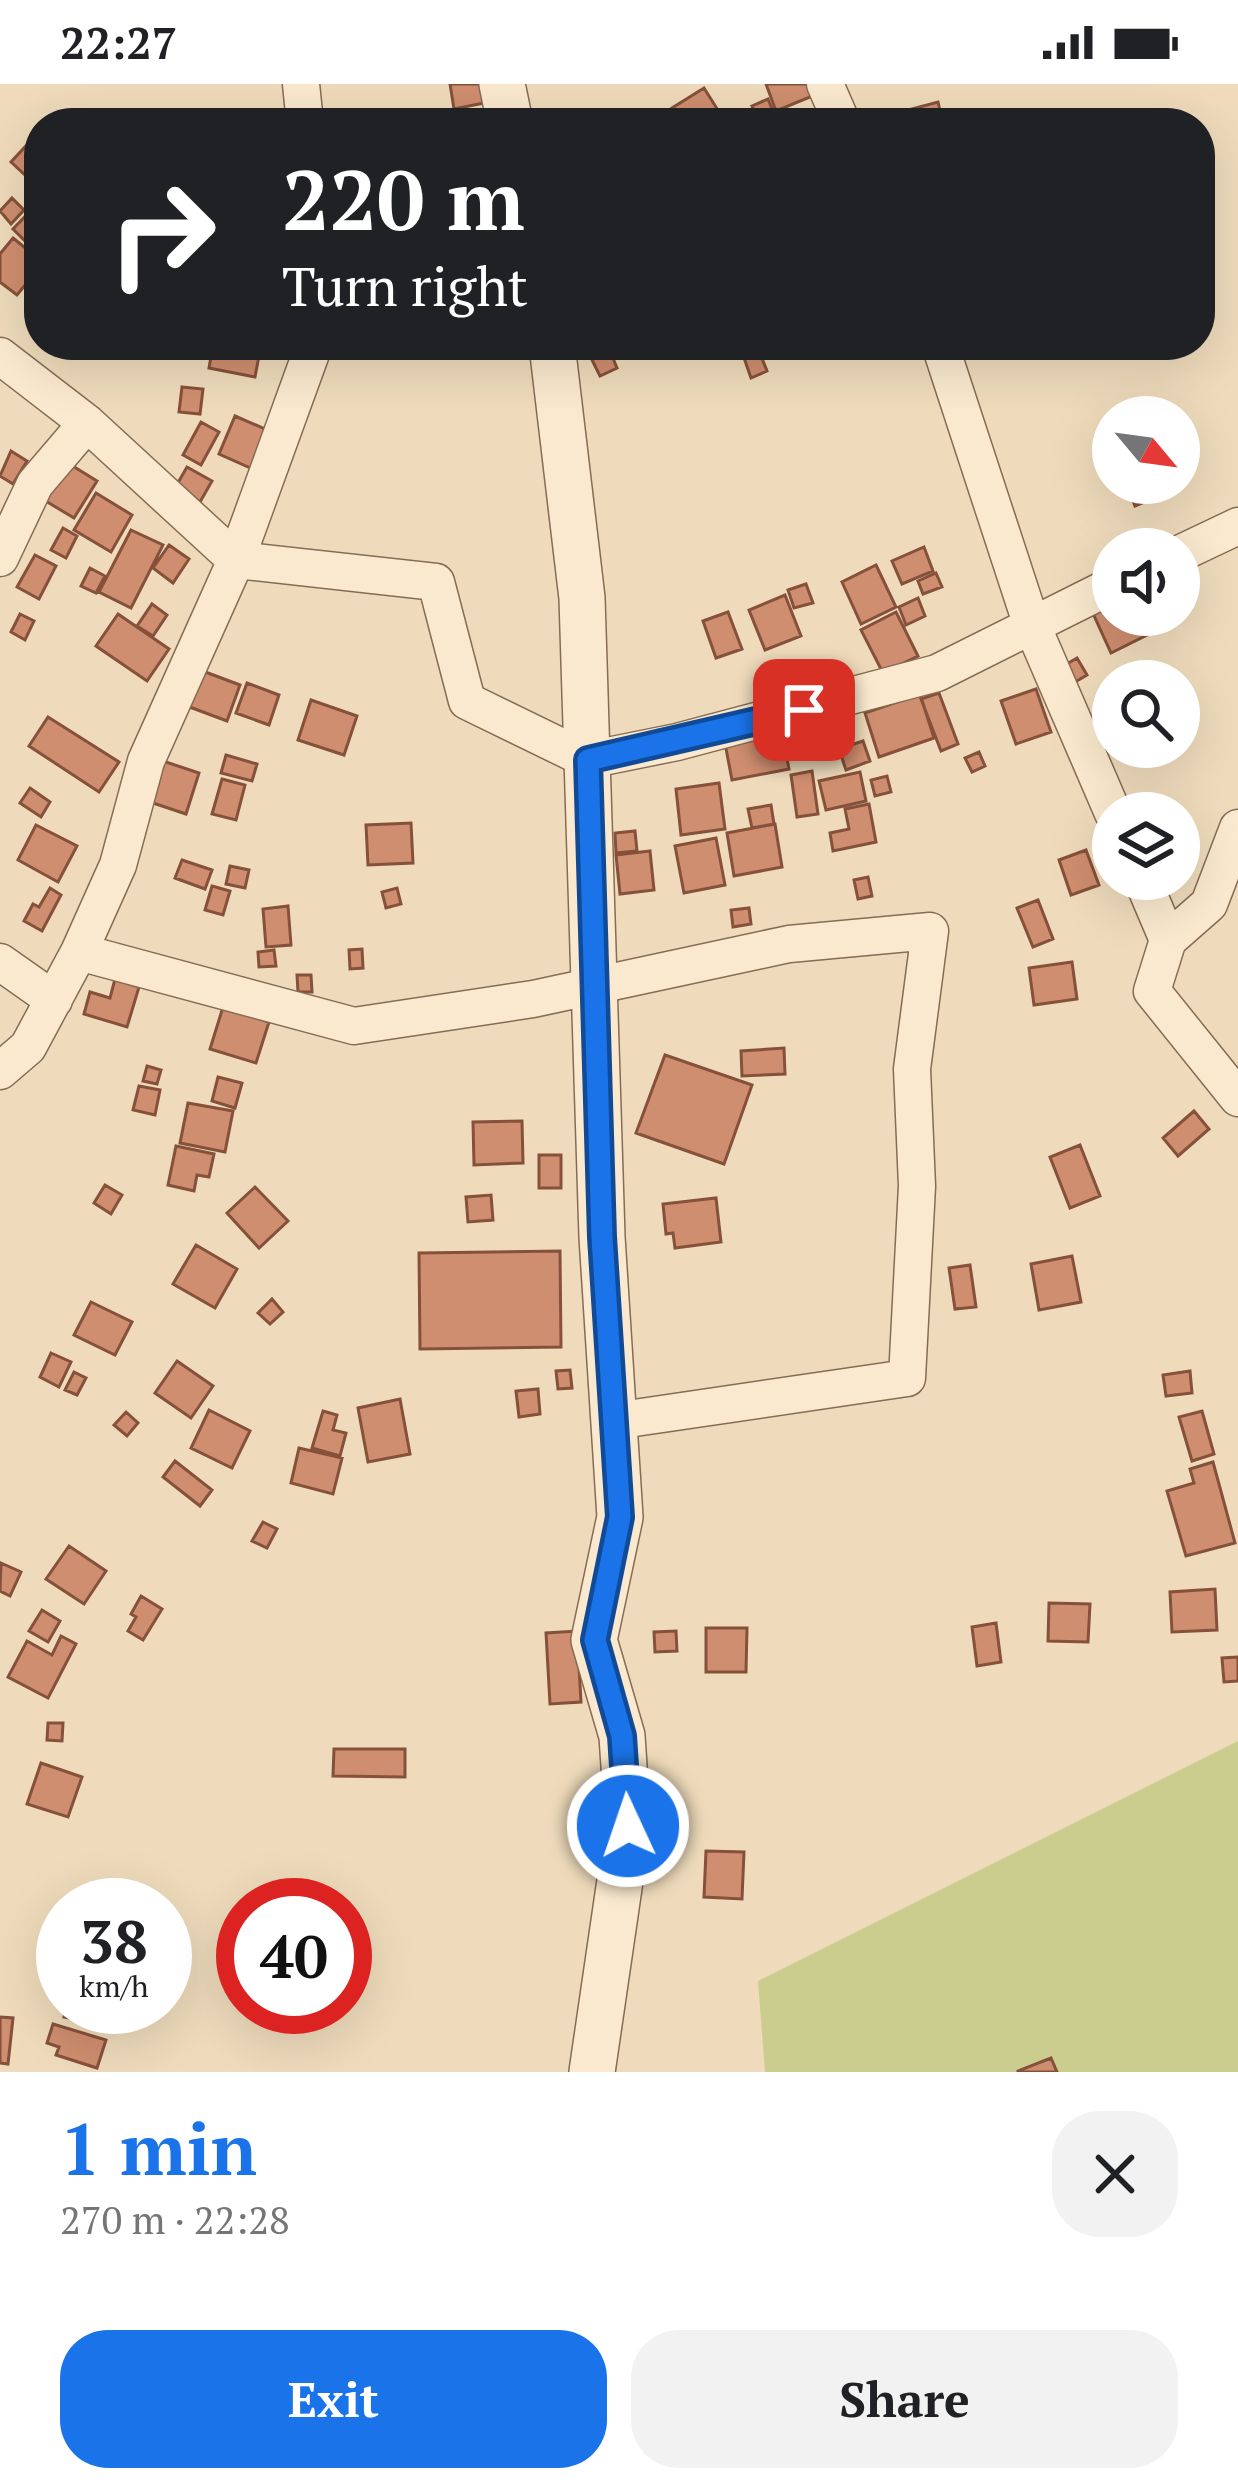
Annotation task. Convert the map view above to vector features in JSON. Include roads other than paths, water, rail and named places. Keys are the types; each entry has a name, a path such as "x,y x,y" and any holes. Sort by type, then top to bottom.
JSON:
{"street":[{"path":"0,356 87,423 236,560 436,582 467,701 588,760 677,742 937,673 1092,595"},
{"path":"0,1071 28,1047 79,952 118,865 146,761 236,560 309,360"},
{"path":"554,360 582,598 602,1237 620,1517 595,1640 622,1736 628,1826 592,2072"},
{"path":"945,360 1031,623 1104,792"},
{"path":"0,558 35,484 87,423"},
{"path":"1200,544 1238,526"},
{"path":"1238,828 1209,904 1168,940 1152,991 1238,1098"},
{"path":"1151,900 1168,940"},
{"path":"79,952 354,1026 533,999 789,944 930,931 912,1069 917,1186 907,1378 614,1421"},
{"path":"0,962 54,1000"}]}
